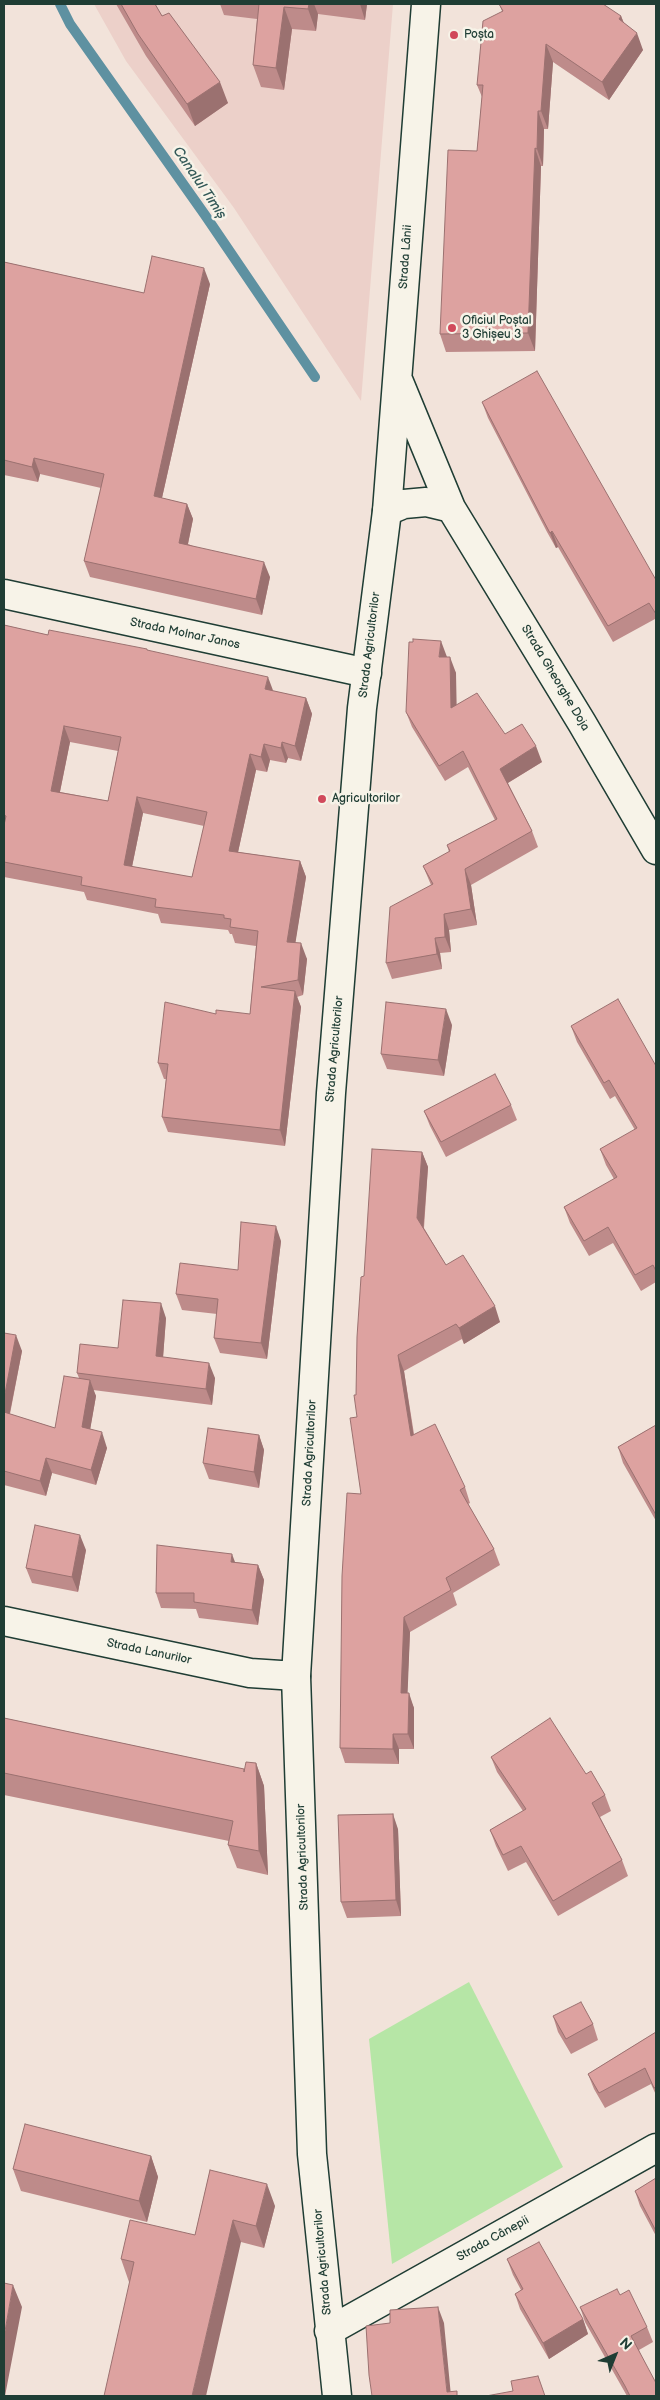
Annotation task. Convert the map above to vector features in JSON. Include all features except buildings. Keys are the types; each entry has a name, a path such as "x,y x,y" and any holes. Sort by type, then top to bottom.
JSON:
{"street":[{"name":"Strada Lânii","path":"387,511 426,4"},
{"name":"Strada Gheorghe Doja","path":"397,376 451,508 582,723 656,850"},
{"path":"387,511 404,504 426,502 451,508"},
{"name":"Strada Agricultorilor","path":"337,2396 312,2154 296,1676 331,1093 367,673 387,511"},
{"name":"Strada Molnar Janos","path":"4,594 367,673"},
{"name":"Strada Lanurilor","path":"4,1620 250,1673 296,1676"},
{"name":"Strada Cânepii","path":"329,2331 656,2148"}],"shaded area":[{"path":"94,4 393,4 361,401 234,208 126,61"}],"green space":[{"path":"469,1982 563,2167 392,2264 369,2039"}],"waterway":[{"name":"Canalul Timiș","path":"60,4 70,24 205,215 315,377"}],"place":[{"name":"Poșta","path":"454,35"},
{"name":"Oficiul Poștal 3 Ghișeu 3","path":"452,328"},
{"name":"Agricultorilor","path":"322,799"}]}
